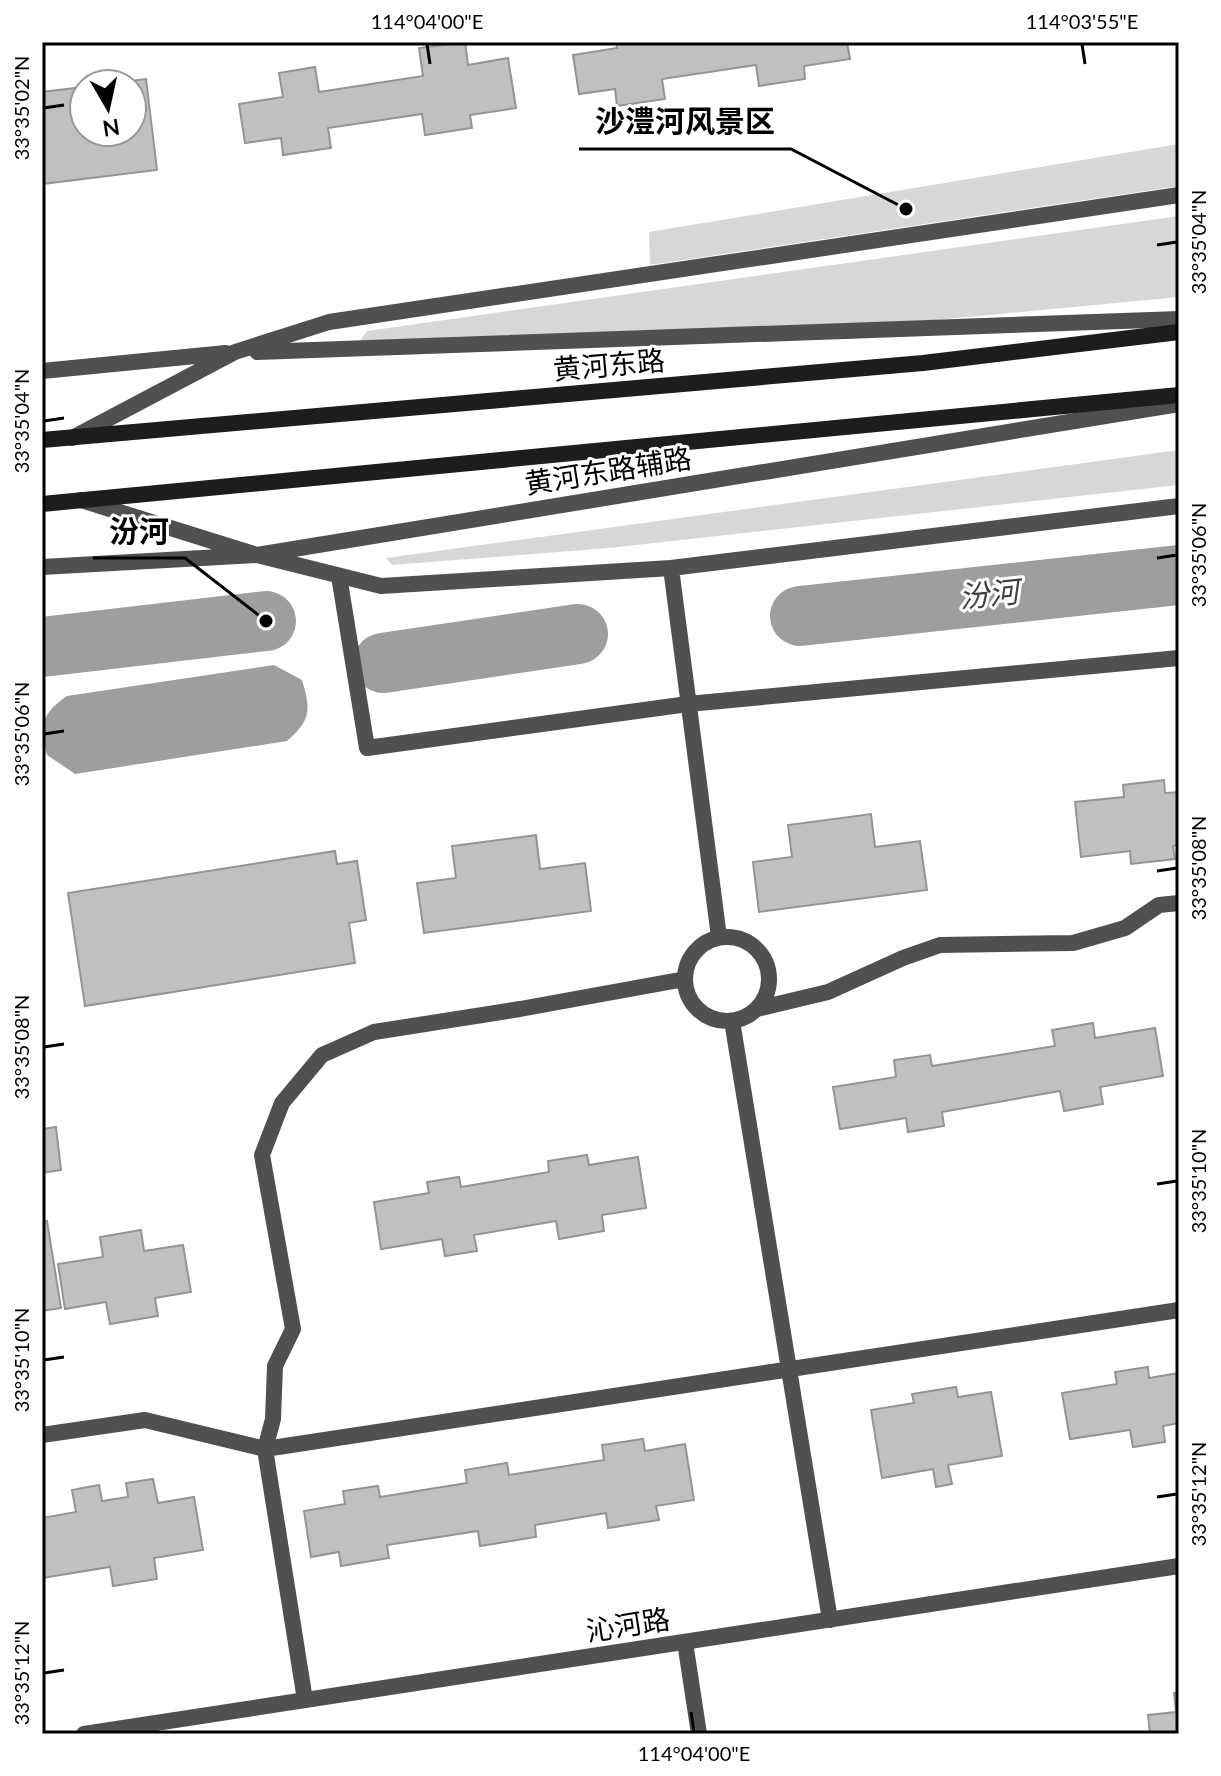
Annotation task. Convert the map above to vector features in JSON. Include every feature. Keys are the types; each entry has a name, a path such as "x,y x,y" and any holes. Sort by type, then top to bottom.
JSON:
{"main road":[{"name":"黄河东路","path":"42,440 923,363 1179,332"},
{"path":"42,504 1179,395"}],"street":[{"path":"72,438 235,352 329,322 1179,195"},
{"path":"42,371 235,352 1179,319"},
{"name":"黄河东路辅路","path":"42,567 257,555 1179,404"},
{"path":"81,500 257,555 381,586 671,568 1179,506"},
{"path":"671,568 719,937"},
{"path":"339,576 367,748 688,704 1179,658"},
{"path":"757,1009 828,992 940,945 1073,943 1125,928 1159,905 1179,903"},
{"path":"719,937 733,937 757,948 770,972 765,999 746,1017 732,1021 718,1021 705,1015 687,993 687,964 705,943 719,937"},
{"path":"305,1700 265,1449 273,1419 275,1366 293,1329 262,1155 282,1103 322,1055 374,1032 685,979"},
{"path":"732,1021 830,1620"},
{"path":"42,1435 145,1420 265,1449 1179,1310"},
{"name":"沁河路","path":"84,1734 1179,1566"},
{"path":"685,1642 699,1734"}],"shaded area":[{"path":"1179,144 1179,186 650,265 649,232"},
{"path":"1179,216 1179,297 936,320 359,342 367,331"},
{"path":"1179,450 1179,485 609,548 392,565 386,558"},
{"path":"274,665 302,680 307,699 305,720 287,741 75,774 47,755 44,721 67,696"}],"building":[{"path":"465,42 468,65 508,58 516,108 470,115 472,128 425,135 422,114 328,128 331,148 283,155 281,138 245,143 239,104 283,97 279,73 315,67 319,92 423,76 419,48"},
{"path":"616,42 847,42 850,59 804,66 805,79 759,86 756,65 662,79 665,99 617,106 615,89 579,94 573,55 617,48"},
{"path":"68,89 68,148 148,148 148,96 157,170 42,184 42,92"},
{"path":"1164,780 1165,793 1179,792 1179,845 1173,846 1175,859 1131,864 1130,851 1081,857 1075,802 1124,797 1123,785"},
{"path":"871,814 875,847 920,841 927,890 759,912 753,862 792,857 788,825"},
{"path":"536,835 540,869 585,863 591,911 424,933 417,883 456,878 452,846"},
{"path":"335,851 337,864 357,861 366,920 349,923 355,963 85,1006 68,893"},
{"path":"1093,1023 1095,1038 1155,1028 1163,1076 1100,1087 1103,1104 1064,1111 1060,1091 942,1112 944,1126 908,1132 906,1118 840,1129 833,1087 896,1077 894,1060 930,1055 932,1066 1055,1046 1052,1030"},
{"path":"56,1127 61,1170 42,1173 42,1129"},
{"path":"587,1155 589,1165 638,1157 646,1208 602,1215 604,1231 559,1239 556,1221 474,1235 477,1251 445,1256 442,1239 381,1249 374,1202 429,1193 427,1182 459,1177 461,1187 549,1172 548,1161"},
{"path":"47,1221 61,1308 42,1311 42,1222"},
{"path":"141,1230 144,1251 183,1245 191,1292 155,1298 158,1316 110,1324 106,1302 65,1309 58,1264 103,1257 100,1237"},
{"path":"1148,1367 1149,1378 1179,1373 1179,1423 1163,1426 1165,1442 1133,1447 1130,1430 1070,1439 1062,1393 1117,1384 1115,1372"},
{"path":"956,1387 958,1397 991,1392 1002,1456 948,1465 952,1484 936,1487 933,1469 882,1478 871,1410 914,1403 912,1394"},
{"path":"643,1439 645,1451 685,1444 694,1500 656,1506 659,1520 608,1528 606,1513 535,1525 536,1537 480,1546 478,1531 387,1545 389,1558 341,1566 339,1552 311,1557 304,1511 345,1504 343,1491 378,1486 380,1497 467,1483 465,1470 507,1463 509,1475 604,1460 602,1445"},
{"path":"153,1479 158,1503 194,1497 203,1550 154,1558 157,1579 113,1586 110,1567 42,1578 42,1518 76,1512 72,1490 99,1485 102,1501 128,1497 126,1483"},
{"path":"1179,1692 1179,1734 1150,1734 1148,1715 1176,1712 1174,1693"}],"waterway":[{"name":"汾河","path":"800,616 1179,575"},
{"name":"汾河","path":"42,647 266,621"},
{"name":"汾河","path":"383,663 578,634"}],"place":[{"name":"沙澧河风景区","path":"906,209"},
{"name":"汾河","path":"266,621"}]}
